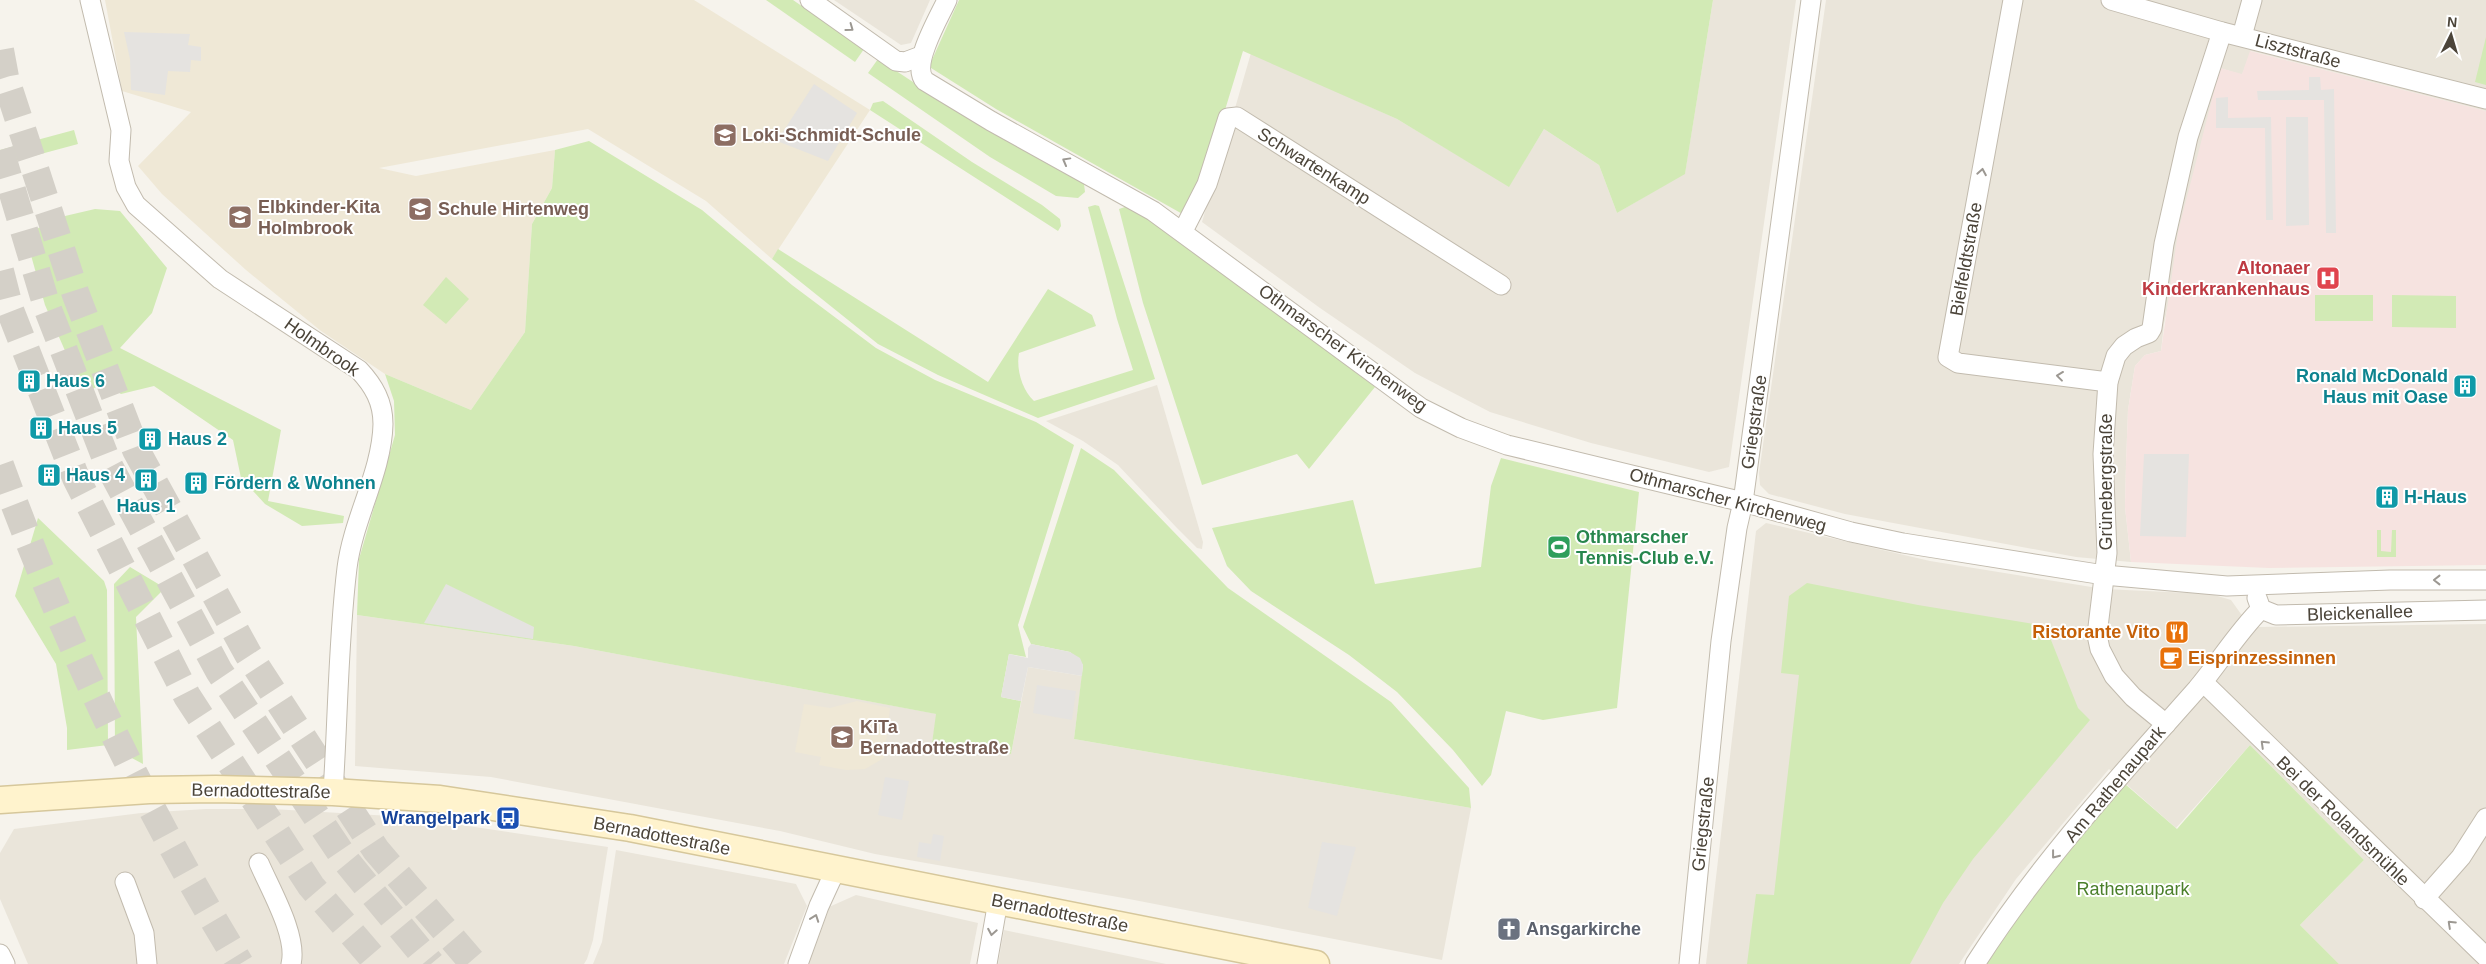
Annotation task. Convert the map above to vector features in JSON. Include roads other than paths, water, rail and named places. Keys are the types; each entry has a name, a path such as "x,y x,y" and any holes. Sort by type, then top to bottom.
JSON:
{"street":[{"name":"Holmbrook","path":"90,0 121,130 119,161 126,187 136,205 220,279 359,370 372,385 380,401 383,421 382,445 356,524 347,567 333,792"},
{"path":"810,0 896,61 905,62 921,56 947,0"},
{"name":"Griegstraße","path":"1689,964 1721,641 1737,528 1743,502 1811,0"},
{"name":"Bielfeldtstraße","path":"2013,0 1948,357 1958,363 2108,382"},
{"name":"Lisztstraße","path":"2111,0 2222,32 2486,99"},
{"path":"2242,36 2252,0"},
{"name":"Grünebergstraße","path":"2166,724 2133,697 2114,676 2100,649 2097,635 2107,554 2103,454 2108,382 2116,356 2124,346 2149,332 2152,328 2164,244 2188,137 2222,32"},
{"name":"Othmarscher Kirchenweg","path":"921,56 921,73 925,81 991,121 1108,185 1183,231 1413,402 1461,428 1507,445 1743,502 1850,532 1903,544 2104,575"},
{"name":"Schwartenkamp","path":"1183,231 1207,184 1228,118 1237,117 1501,285"},
{"name":"Bleickenallee","path":"2104,575 2227,586 2390,580 2486,580"},
{"path":"2256,585 2257,600 2261,609"},
{"name":"Bleickenallee","path":"2261,609 2270,614 2304,616 2422,610 2486,610"},
{"name":"Am Rathenaupark","path":"1975,964 2016,905 2062,846 2202,682 2249,621 2261,609"},
{"name":"Bei der Rolandsmühle","path":"2202,682 2486,957"},
{"name":"Bernadottestraße","path":"0,800 149,790 333,792 440,799 509,808 630,828 1316,964"},
{"path":"2424,899 2461,857 2486,818"},
{"path":"259,863 290,936 293,955 291,964"},
{"path":"798,964 819,906 836,869"},
{"path":"125,882 144,933 147,964"},
{"path":"987,964 998,901"},
{"path":"0,954 4,964"}],"tunnel":[{"path":"0,50 5,77 76,295 136,450 248,654 376,850 474,964"},
{"path":"0,150 47,307 108,464 219,671 347,862 431,964"},
{"path":"0,271 10,310 76,478 187,696 311,886 378,964"},
{"path":"0,465 24,530 78,658 138,783 205,905 240,964"}],"place":[{"name":"Loki-Schmidt-Schule","path":"725,135"},
{"name":"Schule Hirtenweg","path":"420,209"},
{"name":"Elbkinder-Kita Holmbrook","path":"240,217"},
{"name":"Altonaer Kinderkrankenhaus","path":"2328,278"},
{"name":"Haus 6","path":"29,381"},
{"name":"Ronald McDonald Haus mit Oase","path":"2465,386"},
{"name":"Haus 5","path":"41,428"},
{"name":"Haus 2","path":"150,439"},
{"name":"Haus 4","path":"49,475"},
{"name":"Haus 1","path":"146,480"},
{"name":"Fördern & Wohnen","path":"196,483"},
{"name":"H-Haus","path":"2387,497"},
{"name":"Othmarscher Tennis-Club e.V.","path":"1559,547"},
{"name":"Ristorante Vito","path":"2177,632"},
{"name":"Eisprinzessinnen","path":"2171,658"},
{"name":"KiTa Bernadottestraße","path":"842,737"},
{"name":"Wrangelpark","path":"508,818"},
{"name":"Ansgarkirche","path":"1509,929"}],"park label":[{"name":"Rathenaupark","path":"2133,889"}]}
